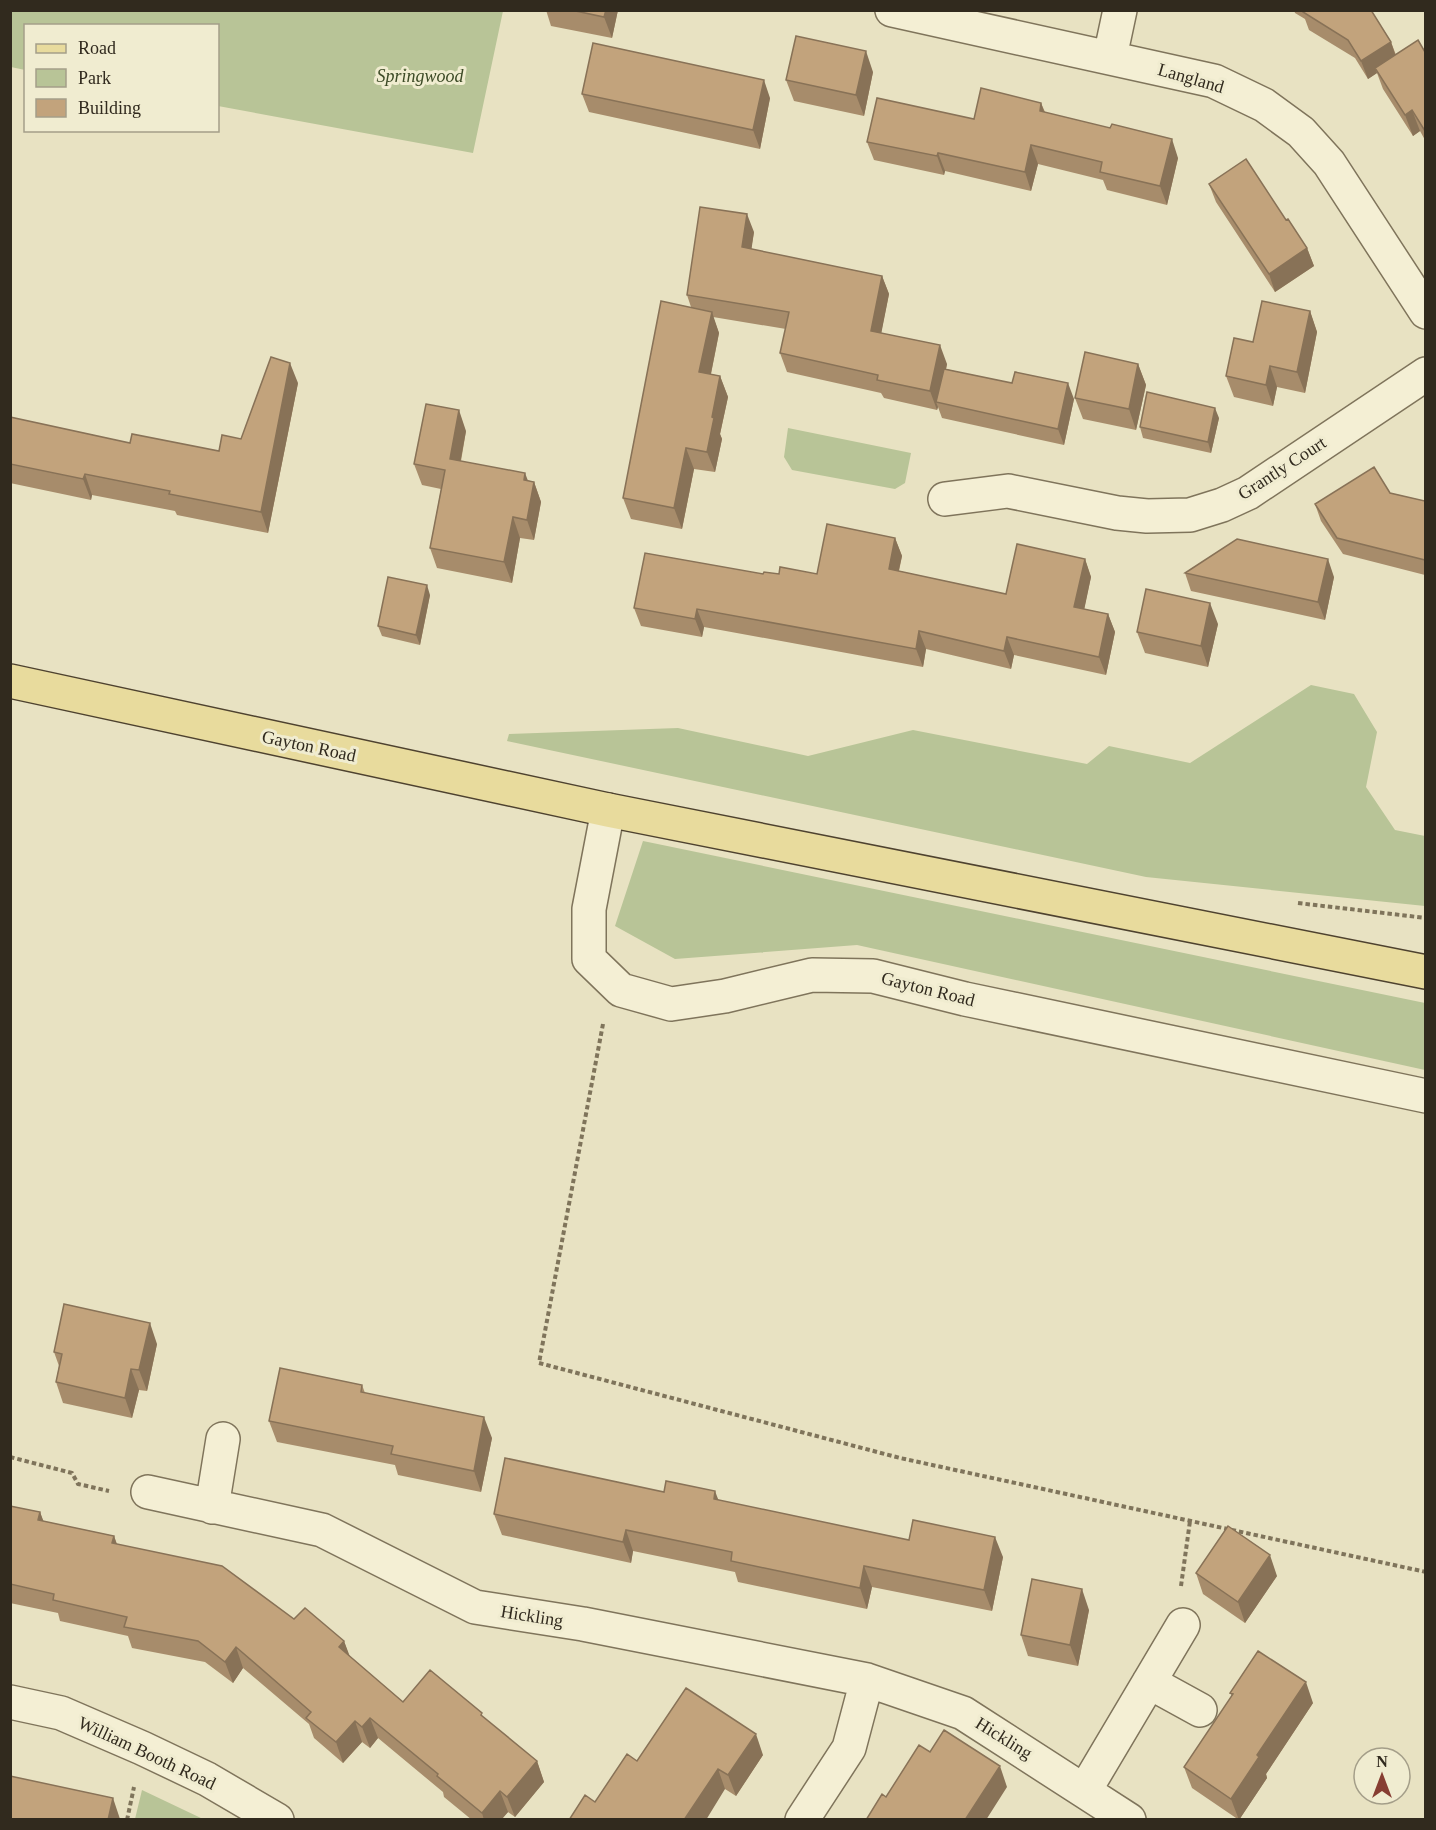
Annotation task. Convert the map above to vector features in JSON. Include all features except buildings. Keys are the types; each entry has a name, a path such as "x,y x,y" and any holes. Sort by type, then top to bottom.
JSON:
{"main road":[{"name":"Gayton Road","path":"10,681 608,810 1425,972"}],"street":[{"name":"Langland","path":"892,10 1214,81 1264,105 1301,132 1329,163 1425,312"},
{"path":"1110,57 1120,10"},
{"name":"Grantly Court","path":"945,500 1008,491 1117,513 1146,516 1190,515 1222,505 1248,493 1425,374"},
{"path":"608,810 589,909 590,958 621,990"},
{"name":"Gayton Road","path":"621,990 671,1004 725,996 812,975 873,976 965,999 1425,1095"},
{"path":"212,1507 223,1439"},
{"name":"Hickling","path":"148,1492 322,1530 475,1606 583,1624 867,1680 963,1713 1129,1820"},
{"path":"1085,1790 1183,1625"},
{"path":"802,1820 849,1748 867,1680"},
{"path":"1149,1682 1200,1710"},
{"name":"William Booth Road","path":"10,1702 61,1713 142,1748 207,1779 277,1820"}],"path":[{"path":"621,990 604,1016 539,1364 900,1458 1425,1572"},
{"path":"10,1457 72,1473 78,1484 137,1497 148,1492"},
{"path":"1183,1625 1178,1604 1191,1521"},
{"path":"127,1820 135,1781"}],"green space":[{"name":"Springwood","path":"11,10 503,11 473,153 219,106 219,24 24,24 24,70 11,67"},
{"path":"788,428 911,453 905,483 895,489 792,470 784,457"},
{"path":"1311,685 1354,694 1377,732 1366,787 1395,830 1425,836 1425,906 1146,877 507,741 509,734 678,728 808,756 913,730 1087,764 1109,746 1190,763"},
{"path":"643,841 1425,1003 1425,1070 857,945 675,959 615,926"},
{"path":"142,1790 203,1819 135,1819"}]}
